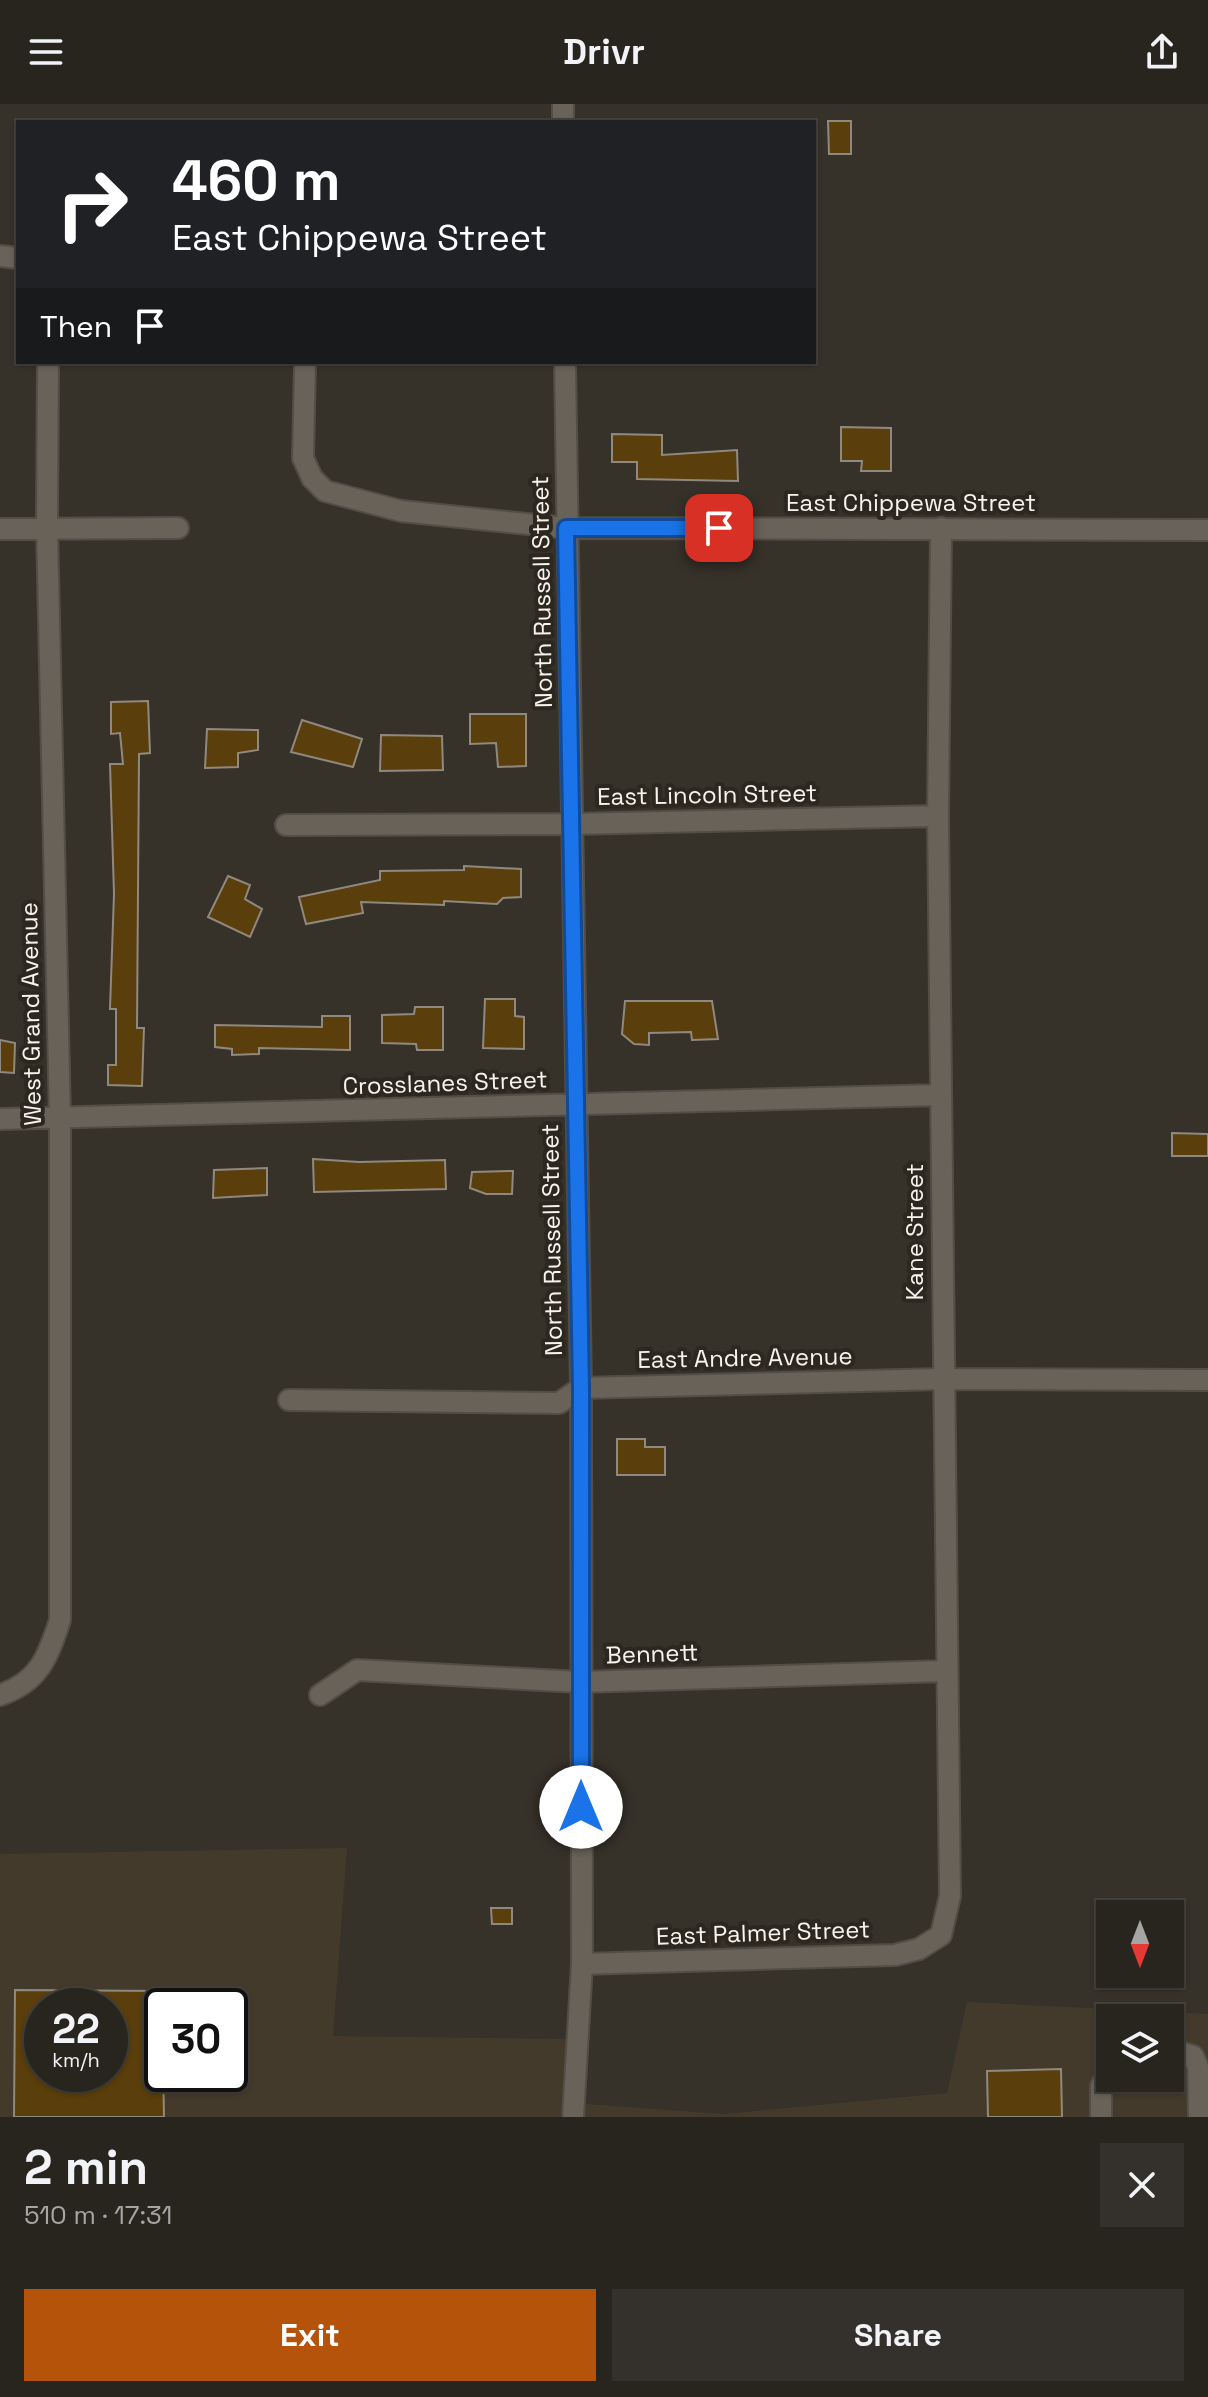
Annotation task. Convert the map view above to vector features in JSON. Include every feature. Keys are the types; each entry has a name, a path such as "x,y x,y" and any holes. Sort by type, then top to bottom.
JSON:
{"street":[{"name":"West Grand Avenue","path":"0,1695 27,1683 46,1664 60,1620 60,1119 47,528 48,364"},
{"name":"East Chippewa Street","path":"305,364 303,458 312,478 325,491 442,518 566,528 1208,530"},
{"name":"North Russell Street","path":"565,364 581,1388 582,1964 573,2117"},
{"path":"0,529 178,528"},
{"name":"Kane Street","path":"941,528 938,816 945,1671 950,1896 941,1935"},
{"name":"East Lincoln Street","path":"286,825 573,824 938,816"},
{"name":"Crosslanes Street","path":"0,1119 940,1095"},
{"name":"East Andre Avenue","path":"289,1400 559,1403 581,1388 942,1379 1208,1380"},
{"name":"Bennett","path":"320,1695 357,1670 580,1682 945,1671"},
{"name":"East Palmer Street","path":"582,1964 895,1955 919,1949 941,1935"},
{"path":"1184,2053 1193,2056 1198,2067 1199,2117"},
{"path":"1101,2092 1101,2117"}],"shaded area":[{"path":"347,1848 333,2036 579,2039 573,2103 723,2114 947,2093 967,2002 1096,2008 1096,2092 1184,2092 1184,2013 1208,2014 1208,2117 0,2117 0,1854"}],"building":[{"path":"828,121 851,121 851,154 829,154"},
{"path":"841,427 891,428 891,471 861,471 862,461 841,461"},
{"path":"612,434 662,435 662,455 737,450 738,481 637,479 637,462 612,462"},
{"path":"148,701 150,753 139,754 137,1028 144,1028 142,1086 108,1085 108,1065 116,1065 116,1009 110,1009 114,894 110,764 123,764 120,733 111,734 111,702"},
{"path":"470,714 526,714 526,766 498,767 496,743 470,744"},
{"path":"302,720 362,739 353,767 291,752"},
{"path":"207,729 258,730 258,750 238,753 238,767 205,768"},
{"path":"381,735 442,736 443,770 380,771"},
{"path":"464,866 521,869 521,897 503,898 497,904 361,902 363,913 306,924 299,897 380,880 380,871 464,870"},
{"path":"228,876 250,885 245,899 262,909 250,937 208,917"},
{"path":"485,999 515,999 515,1016 524,1017 524,1049 483,1048"},
{"path":"625,1001 712,1001 718,1039 692,1040 691,1032 649,1033 649,1045 634,1044 622,1034"},
{"path":"415,1007 443,1007 443,1050 417,1050 416,1044 382,1043 382,1015 414,1014"},
{"path":"322,1016 350,1016 350,1050 259,1048 259,1054 232,1055 232,1049 215,1047 215,1025 322,1027"},
{"path":"0,1040 15,1043 14,1073 0,1072"},
{"path":"1172,1133 1208,1134 1208,1156 1172,1156"},
{"path":"313,1159 359,1162 445,1160 446,1189 314,1192"},
{"path":"267,1168 267,1195 213,1198 214,1170"},
{"path":"513,1171 512,1194 486,1194 470,1188 472,1172"},
{"path":"617,1439 645,1439 645,1447 665,1447 665,1475 617,1475"},
{"path":"491,1908 512,1908 512,1924 492,1924"},
{"path":"15,1990 24,1990 24,2092 128,2092 128,1991 144,1991 144,2092 164,2092 164,2117 14,2117"},
{"path":"1061,2069 1062,2117 988,2117 987,2071"}],"route":[{"path":"581,1807 581,1388 566,528 719,528"}]}
